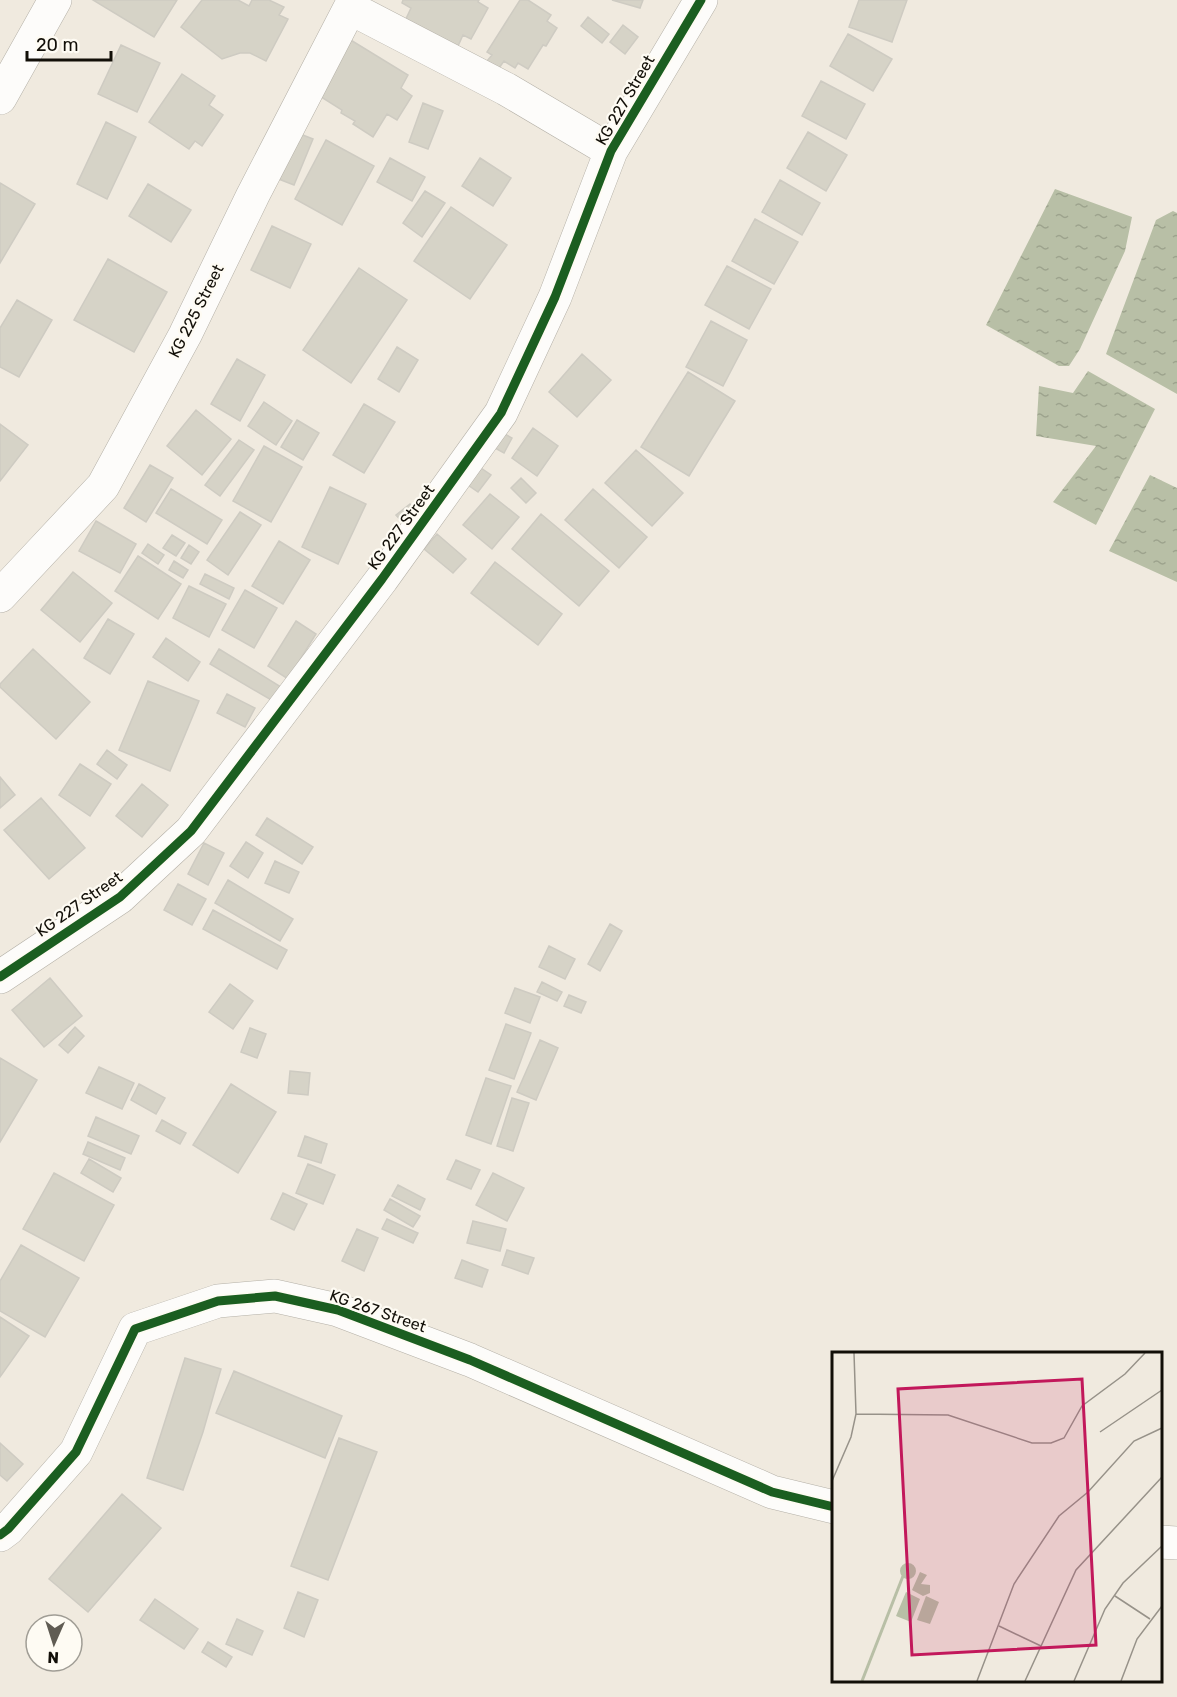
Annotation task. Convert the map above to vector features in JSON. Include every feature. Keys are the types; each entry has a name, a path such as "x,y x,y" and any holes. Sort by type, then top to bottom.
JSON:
{"street":[{"path":"0,98 54,0"},
{"name":"KG 227 Street","path":"0,976 120,897 191,831 382,579 501,413 555,297 611,151 701,0"},
{"path":"352,4 506,89 611,151"},
{"name":"KG 225 Street","path":"0,596 103,486 185,335 253,195 352,4"},
{"name":"KG 267 Street","path":"0,1535 8,1529 76,1452 135,1329 218,1301 275,1296 338,1310 470,1360 772,1492 832,1507"},
{"path":"1162,1542 1177,1543"}],"water":[{"path":"1055,189 1132,217 1125,251 1080,349 1069,366 1059,366 986,325"},
{"path":"1173,211 1177,213 1177,394 1106,354 1156,220"},
{"path":"1088,371 1155,409 1096,525 1053,502 1096,446 1036,436 1039,386 1073,393"},
{"path":"1150,475 1177,488 1177,582 1109,551"}],"building":[{"path":"93,0 177,0 154,37"},
{"path":"202,0 238,0 249,6 252,0 269,0 284,7 279,15 288,19 266,61 250,53 240,53 222,59 181,27"},
{"path":"403,0 479,0 478,2 488,8 471,39 463,35 458,46 405,21 411,8 402,3"},
{"path":"520,0 528,0 551,15 547,21 557,28 528,69 518,63 515,68 504,61 499,68 487,61 492,55 487,52"},
{"path":"612,0 643,0 640,8"},
{"path":"859,0 907,0 892,42 849,27"},
{"path":"588,17 609,34 602,43 581,26"},
{"path":"623,25 638,37 625,54 610,42"},
{"path":"848,34 892,59 873,91 830,66"},
{"path":"349,39 408,75 401,88 412,96 397,120 387,114 373,137 353,124 355,121 341,113 342,110 318,95"},
{"path":"121,45 160,63 137,112 98,94"},
{"path":"182,74 215,96 209,105 223,115 202,146 195,141 189,149 149,122"},
{"path":"821,81 865,104 846,139 802,116"},
{"path":"423,103 443,111 428,149 409,142"},
{"path":"106,122 136,137 107,199 77,184"},
{"path":"295,132 313,139 294,185 276,178"},
{"path":"808,132 847,155 826,191 787,168"},
{"path":"326,140 374,166 342,225 295,199"},
{"path":"390,158 425,177 412,201 377,182"},
{"path":"480,158 511,178 493,206 462,186"},
{"path":"780,180 820,203 802,235 762,212"},
{"path":"0,183 35,204 0,263"},
{"path":"148,184 191,210 171,242 129,216"},
{"path":"425,191 445,203 422,237 403,223"},
{"path":"451,207 507,245 470,299 414,261"},
{"path":"755,219 798,242 774,284 732,261"},
{"path":"272,226 311,244 290,288 251,270"},
{"path":"108,259 167,292 134,352 74,320"},
{"path":"727,266 771,289 749,329 705,305"},
{"path":"359,268 407,300 351,383 303,350"},
{"path":"17,300 52,320 19,377 0,367 0,328"},
{"path":"711,321 747,340 723,386 686,367"},
{"path":"397,347 418,360 399,392 378,379"},
{"path":"582,354 611,380 577,417 549,392"},
{"path":"237,359 265,375 240,421 211,404"},
{"path":"688,372 735,401 689,476 641,447"},
{"path":"264,402 292,421 276,445 248,426"},
{"path":"364,404 395,422 364,473 333,455"},
{"path":"196,410 231,439 202,475 167,446"},
{"path":"297,420 319,433 303,460 281,447"},
{"path":"0,424 28,445 0,481"},
{"path":"533,428 558,446 537,476 512,458"},
{"path":"501,432 512,438 504,453 493,447"},
{"path":"239,440 254,450 220,496 205,485"},
{"path":"264,446 302,467 271,522 233,501"},
{"path":"636,450 683,493 652,526 605,483"},
{"path":"150,465 173,478 146,522 124,508"},
{"path":"481,468 491,475 478,492 468,485"},
{"path":"521,478 536,493 526,503 511,488"},
{"path":"330,487 366,504 338,564 302,547"},
{"path":"171,489 222,520 207,544 156,513"},
{"path":"593,489 647,537 619,568 565,520"},
{"path":"490,494 519,517 492,549 463,525"},
{"path":"410,504 419,514 405,525 396,515"},
{"path":"240,512 261,525 228,575 207,560"},
{"path":"541,514 609,571 579,606 512,549"},
{"path":"96,521 136,544 120,573 79,551"},
{"path":"437,534 466,559 453,573 424,549"},
{"path":"172,535 185,543 176,556 163,548"},
{"path":"279,541 310,560 283,604 252,586"},
{"path":"148,544 164,555 158,564 142,553"},
{"path":"189,545 199,552 191,564 181,558"},
{"path":"138,556 181,584 158,619 115,591"},
{"path":"174,561 188,570 183,578 169,570"},
{"path":"495,562 562,614 538,645 471,593"},
{"path":"73,572 112,603 80,642 41,610"},
{"path":"205,574 234,588 229,599 200,584"},
{"path":"189,586 226,604 209,637 173,618"},
{"path":"245,590 277,608 254,648 222,630"},
{"path":"108,619 134,634 110,674 84,658"},
{"path":"296,621 316,634 288,679 268,666"},
{"path":"166,638 200,662 188,681 153,657"},
{"path":"33,649 90,702 56,739 0,687 0,684"},
{"path":"219,649 281,687 273,701 210,664"},
{"path":"148,681 199,701 170,771 119,750"},
{"path":"227,694 255,708 245,727 217,713"},
{"path":"107,750 127,765 117,779 97,764"},
{"path":"80,764 111,784 90,816 59,795"},
{"path":"0,777 15,795 0,808"},
{"path":"142,784 168,805 142,837 116,816"},
{"path":"41,798 85,848 49,879 4,830"},
{"path":"267,818 313,847 302,864 256,835"},
{"path":"246,842 263,853 248,878 230,866"},
{"path":"204,843 224,853 208,885 188,874"},
{"path":"275,861 299,872 289,893 265,883"},
{"path":"228,880 293,919 280,941 215,903"},
{"path":"178,884 206,899 192,925 164,910"},
{"path":"213,910 287,950 277,969 203,929"},
{"path":"610,924 622,931 600,971 588,964"},
{"path":"549,946 575,959 565,979 539,967"},
{"path":"50,978 82,1016 44,1047 12,1010"},
{"path":"542,982 562,992 557,1001 537,992"},
{"path":"230,984 253,1001 233,1029 209,1012"},
{"path":"515,988 540,997 530,1023 505,1013"},
{"path":"569,995 586,1002 581,1013 564,1006"},
{"path":"506,1024 531,1033 514,1079 489,1070"},
{"path":"75,1027 84,1036 68,1053 59,1045"},
{"path":"250,1028 266,1034 257,1058 241,1052"},
{"path":"540,1040 558,1048 536,1100 517,1092"},
{"path":"0,1058 37,1080 0,1142"},
{"path":"99,1067 134,1083 122,1109 86,1093"},
{"path":"290,1071 310,1073 308,1095 288,1093"},
{"path":"486,1078 511,1086 491,1144 466,1135"},
{"path":"139,1084 165,1098 156,1114 131,1100"},
{"path":"231,1084 276,1112 238,1173 193,1145"},
{"path":"512,1098 529,1103 513,1151 497,1146"},
{"path":"96,1117 139,1136 131,1154 88,1136"},
{"path":"162,1120 186,1133 180,1144 156,1131"},
{"path":"305,1136 327,1144 321,1163 298,1156"},
{"path":"88,1142 125,1158 120,1170 83,1154"},
{"path":"89,1159 121,1178 113,1192 81,1173"},
{"path":"456,1160 480,1170 471,1189 447,1179"},
{"path":"308,1164 335,1175 323,1204 296,1193"},
{"path":"54,1173 114,1205 84,1261 23,1229"},
{"path":"493,1173 524,1188 507,1221 476,1205"},
{"path":"398,1185 425,1199 420,1210 392,1196"},
{"path":"283,1193 307,1204 294,1230 271,1219"},
{"path":"390,1199 420,1216 413,1227 384,1210"},
{"path":"387,1219 418,1233 413,1243 382,1229"},
{"path":"473,1221 506,1229 500,1251 467,1243"},
{"path":"357,1229 378,1238 364,1271 342,1261"},
{"path":"21,1245 79,1278 45,1337 0,1311 0,1281"},
{"path":"507,1250 534,1258 528,1274 502,1265"},
{"path":"462,1260 488,1270 482,1287 455,1278"},
{"path":"0,1317 29,1336 0,1377"},
{"path":"185,1358 221,1369 183,1490 147,1478"},
{"path":"234,1371 342,1416 325,1458 216,1413"},
{"path":"339,1438 377,1452 328,1580 291,1566"},
{"path":"0,1443 23,1464 7,1481 0,1475"},
{"path":"122,1494 161,1528 88,1612 49,1579"},
{"path":"298,1592 318,1600 304,1637 284,1628"},
{"path":"155,1599 198,1629 184,1649 140,1620"},
{"path":"237,1619 263,1631 252,1655 226,1644"},
{"path":"208,1642 232,1657 226,1667 202,1652"}],"cycle path":[{"path":"0,977 120,897 191,831 382,579 501,413 555,297 611,151 701,0"},
{"path":"0,1535 8,1529 76,1452 135,1329 218,1301 275,1296 338,1310 470,1360 772,1492 832,1507"}]}
